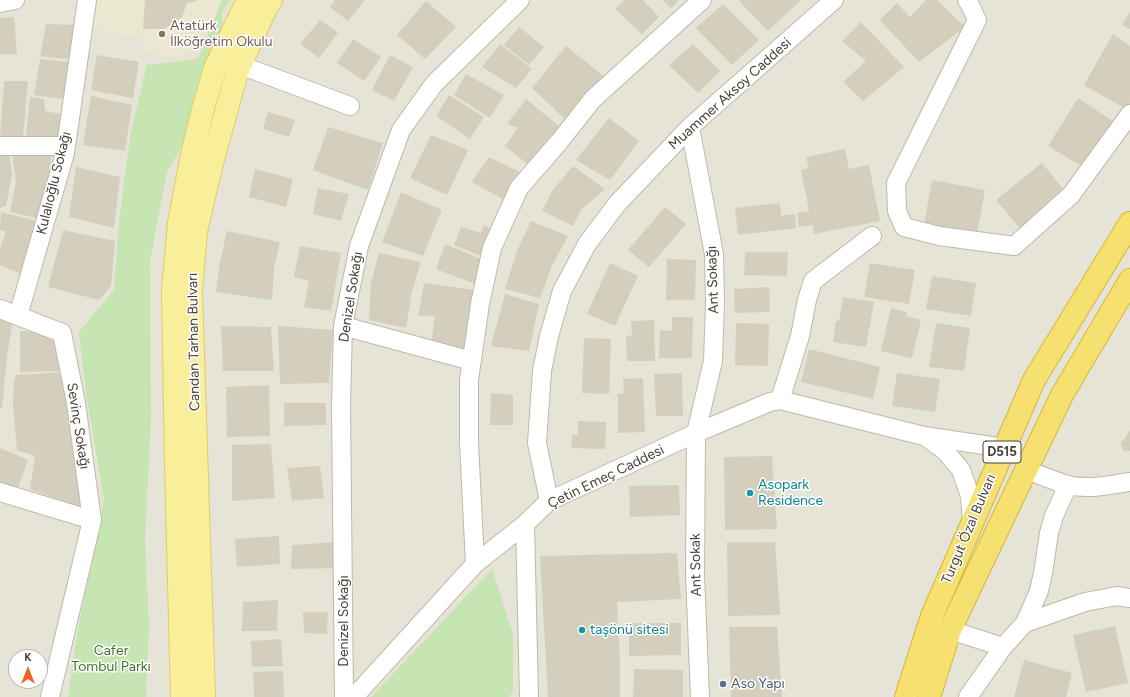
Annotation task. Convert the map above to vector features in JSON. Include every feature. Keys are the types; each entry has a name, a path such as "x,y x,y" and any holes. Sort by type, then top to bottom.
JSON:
{"highway":[{"name":"Turgut Özal Bulvarı","path":"906,697 932,616 1034,380 1130,223"},
{"name":"Turgut Özal Bulvarı","path":"929,697 932,683 950,630 1062,396 1130,280"}],"main road":[{"name":"Candan Tarhan Bulvarı","path":"182,697 173,290 179,223 194,147 215,68 248,0"},
{"name":"Candan Tarhan Bulvarı","path":"204,697 191,292 196,231 212,163 237,72 271,0"}],"street":[{"path":"0,3 15,0"},
{"name":"Kulalıoğlu Sokağı","path":"18,316 65,153 87,0"},
{"name":"Denizel Sokağı","path":"344,697 341,406 343,326 359,246 401,130 434,84 520,0"},
{"path":"475,564 469,443 469,380 480,304 492,248 519,188 559,142 593,98 702,0"},
{"name":"Muammer Aksoy Caddesi","path":"549,501 537,442 542,371 549,336 562,291 587,244 617,204 690,127 834,0"},
{"path":"967,0 977,20 896,183 897,211 904,227 939,236 1014,246 1072,195 1130,114"},
{"path":"240,65 350,106"},
{"name":"Ant Sokağı","path":"690,127 714,254 715,302 713,361 696,433"},
{"path":"0,146 65,146"},
{"path":"872,236 813,281 807,300 800,336 780,400 924,436 1004,448"},
{"path":"0,309 18,316"},
{"name":"Sevinç Sokağı","path":"18,316 62,333 76,403 92,520 50,697"},
{"path":"343,326 472,361"},
{"name":"Çetin Emeç Caddesi","path":"354,697 475,564 525,524 549,501 696,433 770,402 780,400"},
{"name":"Ant Sokak","path":"696,433 695,576 700,697"},
{"path":"924,436 945,451 961,470 970,496 972,522"},
{"path":"1027,470 1068,485 1081,487 1097,487 1130,482"},
{"path":"968,697 1003,647 1024,623 1039,591 1054,516 1068,485"},
{"path":"0,492 92,520"},
{"path":"525,524 529,697"},
{"path":"1024,623 1085,602 1117,596 1130,598"},
{"path":"950,630 1003,647"}],"shaded area":[{"path":"0,0 1130,0 1130,697 0,697"},
{"name":"Atatürk İlköğretim Okulu","path":"97,0 230,0 212,27 182,59 142,52 143,38 93,29"}],"green space":[{"name":"Cafer Tombul Parkı","path":"222,0 230,0 221,13 226,44 203,109 167,172 150,261 151,418 145,540 149,625 146,697 68,697 76,640 104,499 86,393 79,332 114,290 119,222 130,137 147,65 198,59"},
{"path":"492,569 513,634 513,691 509,697 371,697"}],"building":[{"name":"Atatürk İlköğretim Okulu","path":"145,0 196,1 187,3 182,17 164,29 143,29"},
{"path":"335,0 365,0 348,21 330,7"},
{"path":"624,0 643,0 659,17 642,34 615,9"},
{"path":"662,0 679,0 671,8"},
{"path":"801,0 768,31 739,1"},
{"path":"926,0 937,0 965,27 919,62 880,20 897,3 910,17"},
{"path":"426,1 456,27 425,59 397,35"},
{"path":"723,4 759,40 732,65 696,28"},
{"path":"1130,12 1130,29 1122,25"},
{"path":"14,17 17,54 0,54 0,18"},
{"path":"320,20 338,32 319,58 300,44"},
{"path":"861,22 904,67 863,101 843,82 866,61 842,41"},
{"path":"46,24 79,25 73,60 40,56"},
{"path":"519,27 544,47 529,65 504,45"},
{"path":"1113,34 1130,46 1130,103 1126,109 1084,85"},
{"path":"353,39 381,57 364,81 337,63"},
{"path":"500,44 532,69 516,88 482,67"},
{"path":"693,44 720,71 698,93 669,65"},
{"path":"566,46 606,78 567,121 532,88"},
{"path":"97,55 139,62 133,98 91,90"},
{"path":"390,55 413,67 394,101 372,90"},
{"path":"40,59 68,62 63,99 34,95"},
{"path":"466,74 504,95 490,118 454,95"},
{"path":"4,81 28,81 23,137 0,137"},
{"path":"449,95 484,117 470,139 436,116"},
{"path":"91,96 132,105 125,151 83,145"},
{"path":"30,97 44,99 45,111 66,115 62,141 26,136"},
{"path":"1078,98 1113,121 1083,167 1048,146"},
{"path":"526,99 560,127 530,166 505,146 518,128 507,124"},
{"path":"268,112 295,120 289,137 263,129"},
{"path":"609,118 639,141 610,180 576,160"},
{"path":"328,127 383,143 368,190 313,170"},
{"path":"431,135 468,150 447,195 410,178"},
{"path":"845,149 849,169 869,165 880,221 814,234 812,225 799,227 797,213 809,211 801,170 809,168 806,157"},
{"path":"0,150 9,150 12,175 6,206 0,208"},
{"path":"52,151 47,186 38,218 10,212 16,181 12,152"},
{"path":"489,157 524,174 506,201 472,182"},
{"path":"1042,163 1069,196 1024,233 996,200"},
{"path":"573,166 605,189 582,209 573,226 542,211 552,191"},
{"path":"76,167 120,177 114,228 69,217"},
{"path":"255,169 293,179 286,207 249,197"},
{"path":"932,180 985,190 976,238 923,229"},
{"path":"318,188 349,194 341,221 313,214"},
{"path":"401,192 442,210 423,256 382,242"},
{"path":"780,203 781,216 795,214 796,228 738,235 735,208"},
{"path":"665,207 686,224 649,267 628,250"},
{"path":"1,212 37,221 21,274 0,265 0,249 6,231 0,230"},
{"path":"531,221 568,236 552,266 540,298 505,289 517,251"},
{"path":"484,225 495,232 486,258 454,245 461,227 481,233"},
{"path":"63,230 115,241 111,286 99,300 48,287"},
{"path":"227,231 280,242 274,268 272,300 216,292 220,262"},
{"path":"445,244 481,259 475,284 436,269"},
{"path":"300,246 341,253 331,311 304,307 309,281 294,277"},
{"path":"745,252 788,252 787,276 744,275"},
{"path":"379,253 421,262 412,291 406,328 369,320 371,283"},
{"path":"667,259 696,260 695,300 666,300"},
{"path":"610,263 638,276 615,326 587,314"},
{"path":"870,263 915,270 909,304 864,297"},
{"path":"932,276 976,283 971,316 926,309"},
{"path":"424,283 474,290 465,351 431,344 435,316 418,316"},
{"path":"769,287 770,312 735,313 734,289"},
{"path":"505,294 539,304 529,351 491,346"},
{"path":"843,297 874,302 866,347 833,342 836,321 839,321"},
{"path":"891,308 907,312 906,316 921,320 912,358 881,351"},
{"path":"0,315 13,320 7,356 2,409 0,408"},
{"path":"672,317 693,317 692,358 659,358 660,330 672,331"},
{"path":"654,320 655,361 627,361 626,336 632,335 631,321"},
{"path":"736,323 769,324 768,366 735,365"},
{"path":"936,323 970,328 964,371 929,367"},
{"path":"221,326 271,327 274,371 223,371"},
{"path":"278,326 333,330 329,383 280,384"},
{"path":"20,331 54,333 62,371 20,372"},
{"path":"584,338 611,339 609,394 582,393"},
{"path":"809,349 880,367 873,399 801,382"},
{"path":"66,372 72,402 81,507 30,489 35,456 17,450 13,406 14,382 16,375"},
{"path":"682,373 683,416 656,416 654,374"},
{"path":"897,373 940,379 935,412 892,406"},
{"path":"643,378 645,432 618,433 618,394 624,393 623,379"},
{"path":"269,385 270,436 227,437 226,387"},
{"path":"491,393 513,395 513,425 490,425"},
{"path":"284,403 326,403 326,425 284,426"},
{"path":"578,421 606,422 605,449 571,448 572,435 578,435"},
{"path":"1130,430 1130,451 1123,451 1121,444"},
{"path":"271,444 275,498 232,501 232,445"},
{"path":"0,448 28,460 18,487 0,482"},
{"name":"Asopark Residence","path":"772,456 777,529 725,530 724,457"},
{"path":"320,466 324,498 292,501 287,468"},
{"path":"679,485 680,515 630,517 629,486"},
{"path":"279,536 280,564 237,567 235,539"},
{"path":"336,542 338,568 291,569 292,545"},
{"name":"Asopark Residence","path":"727,542 775,542 780,615 728,616"},
{"name":"taşönü sitesi","path":"677,553 681,599 617,602 620,697 548,697 540,556"},
{"path":"278,600 277,631 242,631 243,602"},
{"path":"303,612 328,612 327,634 304,633"},
{"path":"629,623 681,623 681,655 629,656"},
{"path":"1115,626 1128,683 1086,692 1073,635"},
{"path":"729,627 777,627 782,697 731,697"},
{"path":"281,639 283,666 252,667 251,641"},
{"path":"1024,660 1072,673 1066,697 1014,697"},
{"path":"634,669 683,670 683,697 633,697"},
{"path":"283,671 284,697 254,697 253,672"}],"place":[{"name":"Atatürk İlköğretim Okulu","path":"162,34"},
{"name":"Asopark Residence","path":"750,493"},
{"name":"taşönü sitesi","path":"582,630"},
{"name":"Aso Yapı","path":"723,684"}]}
